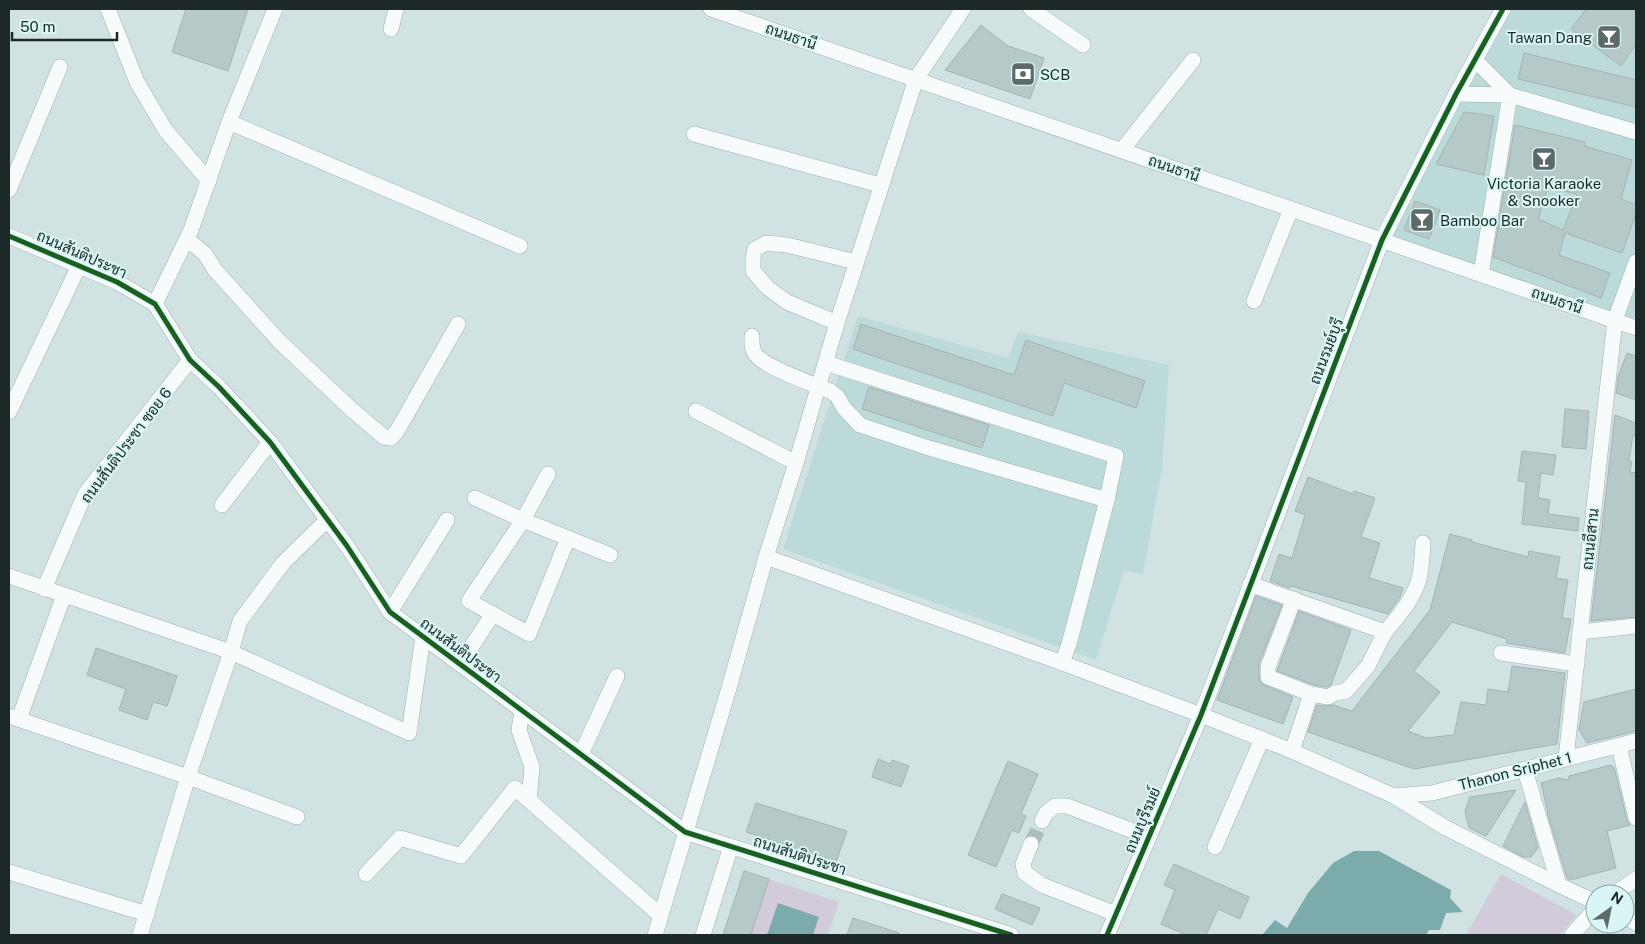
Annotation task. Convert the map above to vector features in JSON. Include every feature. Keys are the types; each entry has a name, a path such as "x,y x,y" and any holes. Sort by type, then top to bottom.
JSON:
{"street":[{"path":"108,9 137,82 166,130 209,181"},
{"path":"155,304 187,239 229,122 275,9"},
{"path":"391,29 396,9"},
{"name":"ถนนธานี","path":"711,9 1636,328"},
{"path":"655,935 766,557 880,185 916,79 963,9"},
{"path":"1031,9 1082,45"},
{"name":"ถนนรมย์บุรี","path":"1201,715 1382,240 1456,94 1503,9"},
{"path":"1122,150 1193,60"},
{"path":"1475,60 1510,95"},
{"path":"9,190 60,67"},
{"path":"1456,94 1510,95 1636,132"},
{"path":"1481,274 1510,95"},
{"path":"229,122 520,246"},
{"path":"694,134 880,185"},
{"path":"1254,300 1291,208"},
{"name":"ถนนสันติประชา","path":"9,236 117,282 155,304 190,360 219,387 270,442 347,546 390,612 685,832 1011,935"},
{"path":"187,239 205,254 215,270 279,341 351,409 384,437 391,438 397,431 458,324"},
{"path":"837,323 787,302 768,288 753,271 755,249 766,242 787,245 856,262"},
{"name":"ถนนอีสาน","path":"1566,758 1615,320 1636,262"},
{"path":"9,412 79,266"},
{"path":"752,336 752,347 757,356 780,370 819,386 837,396 844,408 860,425 929,448 1106,500"},
{"name":"ถนนสันติประชา ซอย 6","path":"44,588 85,494 190,360"},
{"path":"826,363 1116,456 1069,644 1062,663"},
{"path":"696,411 796,463"},
{"path":"222,505 270,442"},
{"path":"548,474 523,520 469,600 529,634 568,538"},
{"path":"475,498 523,520 610,555"},
{"path":"140,935 188,777 240,621 284,563 327,520"},
{"path":"390,612 447,520"},
{"path":"1294,599 1268,667 1268,677 1311,694 1328,697 1335,693 1346,691 1368,666 1385,632 1398,618 1414,591 1419,579 1423,543"},
{"path":"766,557 1062,663 1292,751 1394,796 1446,828 1585,898"},
{"path":"9,576 231,652 409,733 423,637"},
{"path":"1250,584 1385,632"},
{"path":"64,595 14,717 298,817"},
{"path":"460,664 492,614"},
{"path":"1580,632 1636,626"},
{"path":"1501,653 1577,664"},
{"path":"581,754 617,676"},
{"path":"1292,751 1311,694"},
{"path":"522,711 519,730 532,767 529,800"},
{"name":"ถนนบุรีรมย์","path":"1107,935 1201,715"},
{"path":"1215,847 1262,739"},
{"name":"Thanon Sriphet 1","path":"1394,796 1432,792 1636,741"},
{"path":"1619,746 1636,818"},
{"path":"1526,770 1559,886"},
{"path":"366,874 400,838 461,856 515,788 660,915"},
{"path":"1042,821 1046,813 1055,806 1067,806 1148,837"},
{"path":"1031,844 1023,864 1025,873 1042,885 1116,914"},
{"path":"703,935 731,846"},
{"path":"9,872 146,914"},
{"path":"1572,935 1585,920"}],"shaded area":[{"path":"1512,9 1636,9 1636,319 1391,236 1459,103"},
{"path":"858,316 1008,358 1018,332 1169,365 1162,468 1143,574 1124,570 1096,660 783,549"},
{"path":"1354,851 1379,851 1451,890 1450,898 1463,912 1446,913 1440,930 1429,930 1426,935 1262,935 1275,920 1287,928 1308,893 1333,863"},
{"path":"744,871 839,902 828,935 723,935"},
{"path":"1501,874 1577,915 1560,935 1466,935"},
{"path":"778,903 819,917 813,935 767,935"}],"building":[{"path":"186,9 248,9 228,71 172,52"},
{"name":"Tawan Dang","path":"1586,9 1636,9 1636,44 1621,66 1571,29"},
{"path":"981,25 1008,46 1044,58 1030,99 945,70"},
{"path":"1524,53 1636,80 1636,107 1518,79"},
{"path":"1464,112 1494,116 1484,175 1436,164"},
{"path":"1515,125 1585,142 1584,146 1632,160 1621,199 1636,205 1636,214 1622,253 1565,233 1559,255 1610,273 1601,298 1493,257","holes":["1548,187 1577,194 1563,230 1538,219"]},
{"name":"Bamboo Bar","path":"1415,201 1440,210 1429,239 1404,230"},
{"path":"861,324 1014,375 1026,340 1145,381 1136,408 1064,383 1053,416 853,349"},
{"path":"1627,353 1636,356 1636,400 1616,393 1618,377"},
{"path":"869,387 989,425 982,448 862,409"},
{"path":"1565,409 1589,411 1586,449 1562,447"},
{"path":"1615,415 1636,423 1636,437 1633,435 1629,461 1632,462 1630,472 1636,473 1636,617 1591,621"},
{"path":"1522,451 1556,455 1553,475 1541,473 1538,498 1550,500 1548,514 1579,518 1578,531 1522,524 1526,482 1518,481"},
{"path":"1308,477 1353,494 1354,491 1375,498 1361,537 1380,543 1369,578 1403,588 1400,597 1388,614 1270,581 1279,554 1292,558 1305,515 1295,511"},
{"path":"1450,534 1528,557 1529,551 1560,557 1556,578 1568,580 1562,618 1571,619 1565,653 1506,643 1507,639 1452,622 1414,671 1440,692 1408,731 1426,738 1454,735 1461,702 1486,705 1488,689 1508,692 1512,666 1565,673 1557,744 1414,769 1308,732 1317,705 1333,705 1352,711 1430,610"},
{"path":"1256,596 1282,605 1259,664 1259,677 1260,682 1264,685 1293,697 1283,724 1217,700"},
{"path":"1299,611 1351,630 1331,685 1326,687 1314,685 1277,671"},
{"path":"96,648 177,676 167,706 153,702 147,720 119,710 126,689 87,675"},
{"path":"1636,689 1636,731 1587,743 1579,730 1584,702"},
{"path":"878,759 891,764 892,760 909,766 901,787 872,777"},
{"path":"1008,761 1038,774 1021,814 1026,816 1019,833 1012,830 996,867 968,855"},
{"path":"1611,765 1614,767 1627,820 1630,825 1607,831 1616,868 1570,880 1567,878 1547,812 1541,783 1559,778 1568,780 1569,776"},
{"path":"1516,790 1486,836 1469,828 1465,811 1470,797"},
{"path":"1525,802 1538,848 1531,857 1523,857 1503,846"},
{"path":"756,803 847,831 836,862 746,832"},
{"path":"1174,864 1249,897 1240,919 1218,909 1206,935 1186,935 1161,924 1175,890 1164,885"},
{"path":"744,871 769,879 751,935 723,935"},
{"path":"1002,894 1040,908 1032,925 995,909"},
{"path":"853,918 899,933 899,935 847,935"}],"tunnel":[{"path":"1031,844 1042,821"}],"cycle path":[{"path":"1107,935 1201,715 1382,240 1456,94 1503,9"},
{"path":"9,236 117,282 155,304 190,360 219,387 270,442 347,546 390,612 685,832 1011,935"}],"place":[{"name":"Tawan Dang","path":"1609,37"},
{"name":"SCB","path":"1023,74"},
{"name":"Victoria Karaoke & Snooker","path":"1544,159"},
{"name":"Bamboo Bar","path":"1422,220"}]}
